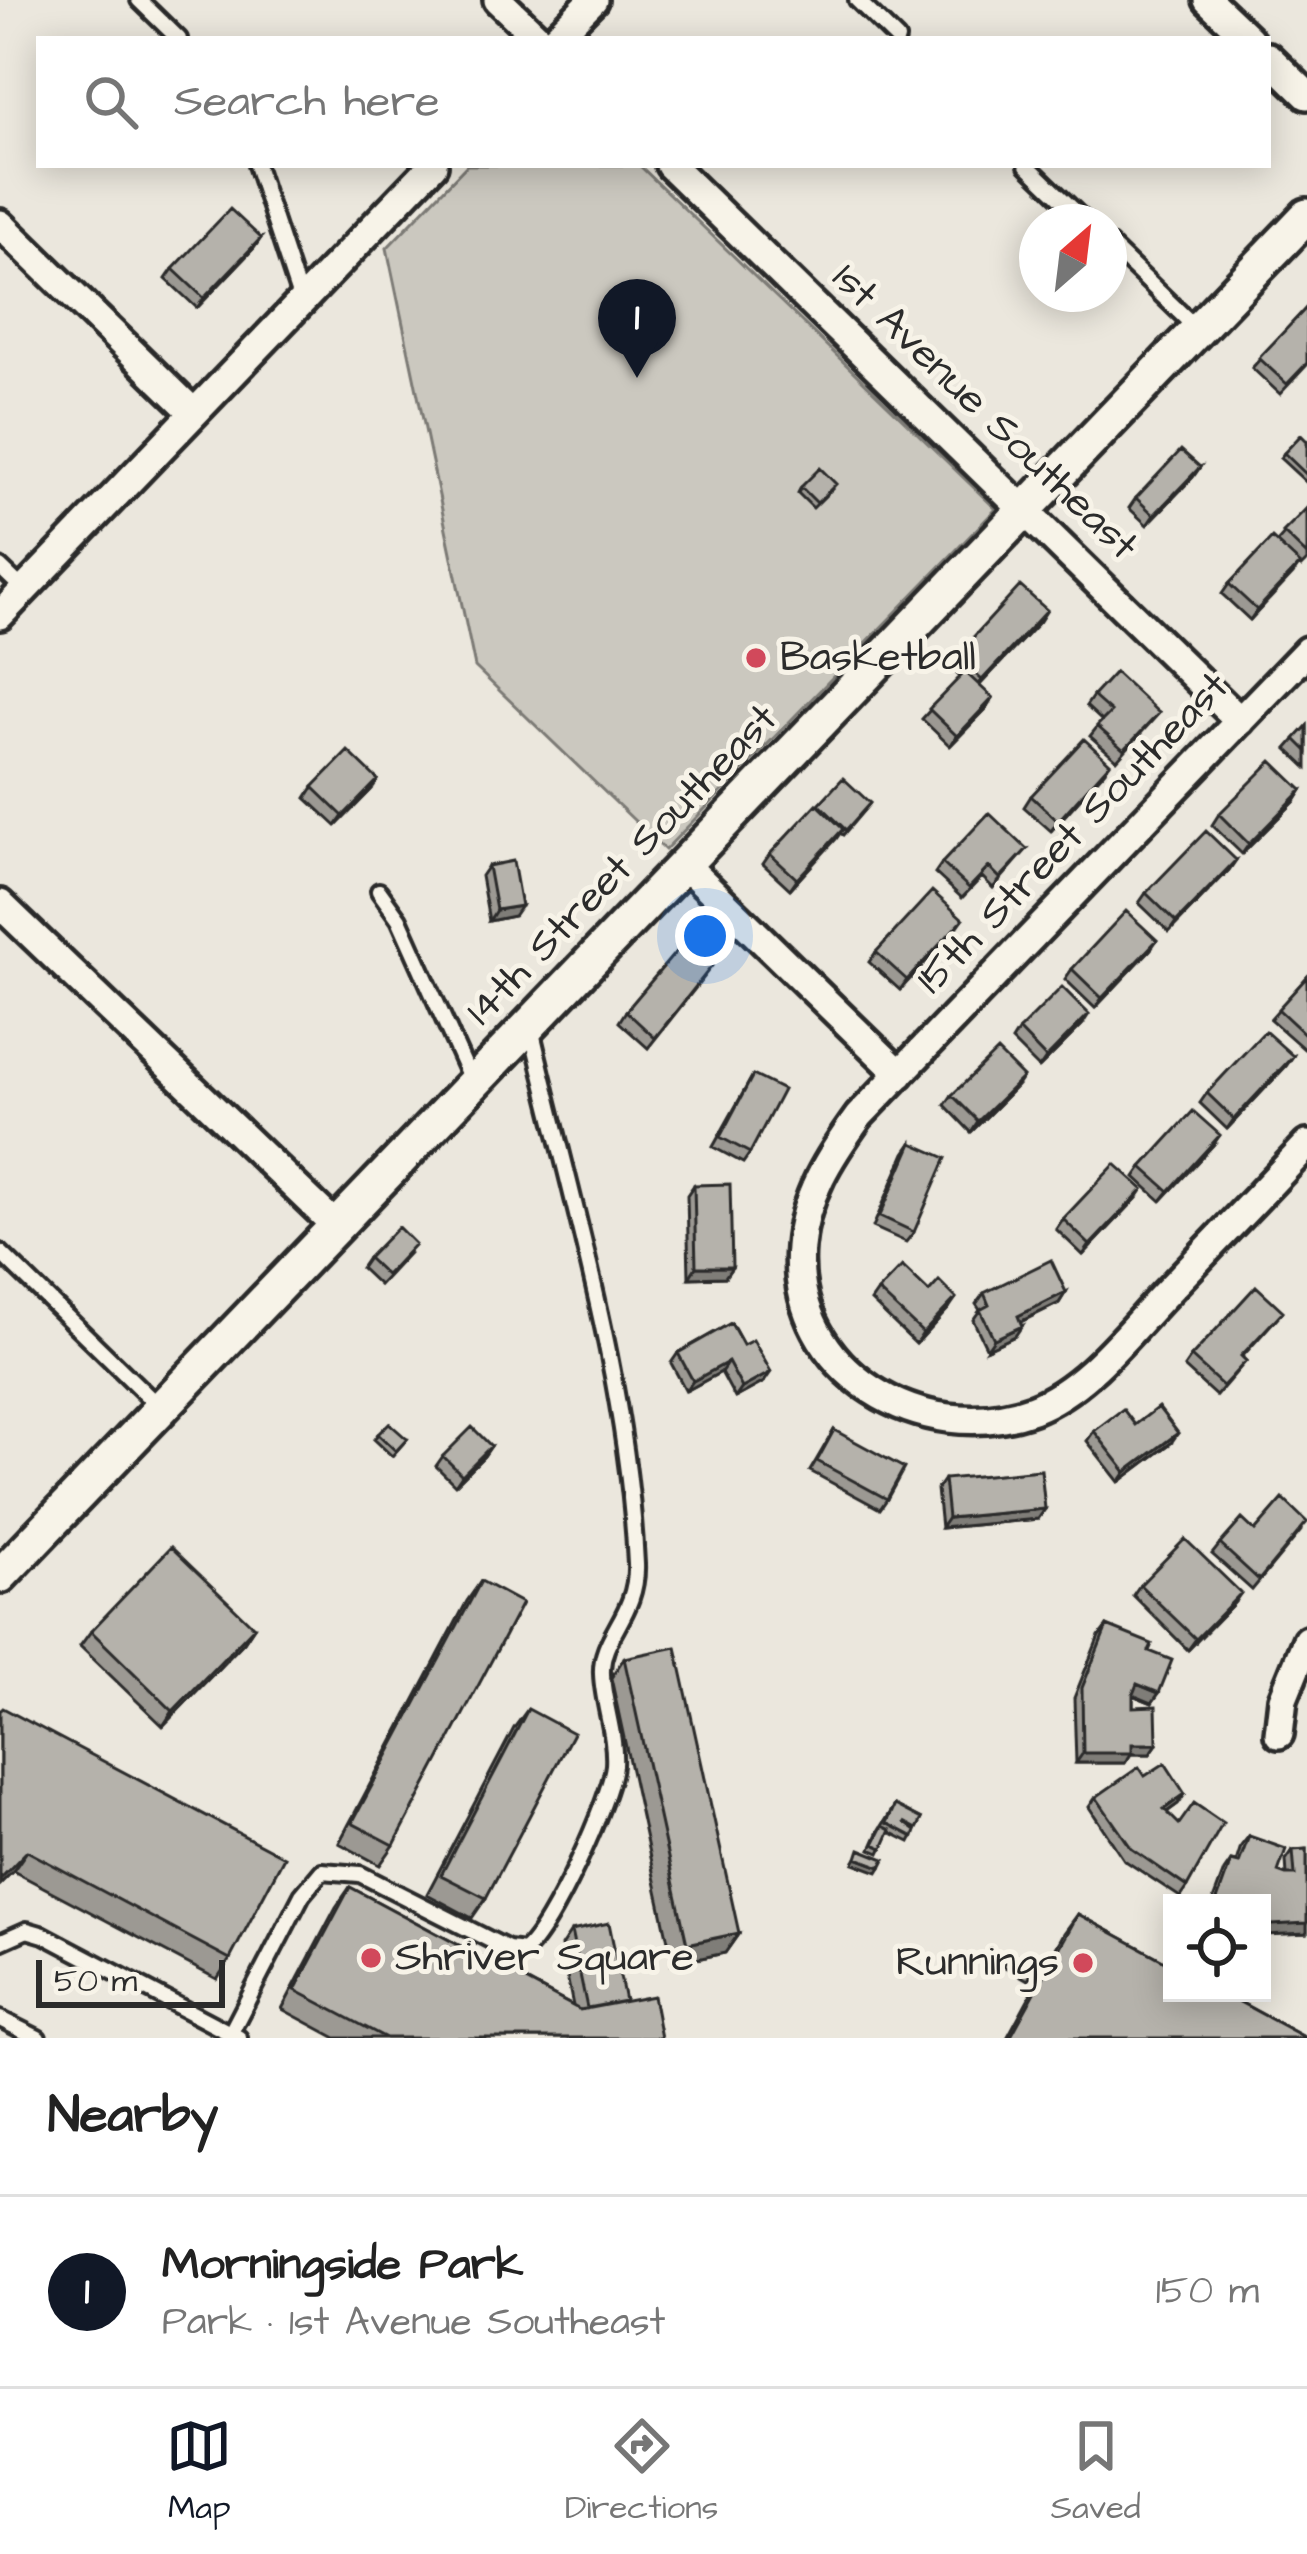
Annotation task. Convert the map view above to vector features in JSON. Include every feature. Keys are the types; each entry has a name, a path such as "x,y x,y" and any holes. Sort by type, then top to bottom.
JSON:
{"street":[{"path":"498,0 536,36"},
{"path":"557,36 593,0"},
{"path":"1208,0 1246,36"},
{"path":"1271,60 1307,95"},
{"path":"0,615 430,168"},
{"name":"1st Avenue Southeast","path":"673,168 1240,721"},
{"name":"14th Street Southeast","path":"0,1576 1307,216"},
{"path":"0,224 194,413"},
{"name":"15th Street Southeast","path":"1307,651 899,1074 833,1152 806,1214 799,1249 814,1322 837,1360 865,1390 900,1408 968,1420 1035,1408 1068,1390 1307,1145"},
{"path":"685,866 899,1074"},
{"path":"0,904 336,1226"},
{"path":"1279,1734 1283,1699 1307,1640"}],"lane":[{"path":"139,0 176,36"},
{"path":"857,0 894,36"},
{"path":"257,168 301,301"},
{"path":"1031,168 1068,204"},
{"path":"1127,261 1198,330"},
{"path":"0,567 24,590"},
{"path":"379,891 399,919 473,1084"},
{"path":"0,1942 27,1930 44,1935 232,2036 302,1894 322,1870 360,1874 508,1949 524,1951 551,1921 612,1777 601,1671 606,1647 635,1594 634,1544 617,1397 530,1025"},
{"path":"0,1252 161,1409"},
{"path":"0,2019 38,2038"}],"shaded area":[{"path":"464,168 642,168 996,509 665,850 475,667 387,248"}],"building":[{"path":"230,209 261,238 204,298 173,269"},
{"path":"1307,307 1307,363 1287,384 1259,358"},
{"path":"1301,435 1307,441 1307,475 1284,453"},
{"path":"1181,450 1200,467 1154,515 1136,498"},
{"path":"820,468 836,484 817,503 801,487"},
{"path":"1307,508 1307,555 1283,532"},
{"path":"1272,538 1300,564 1257,610 1229,584"},
{"path":"1020,586 1047,610 982,680 956,656"},
{"path":"965,672 993,698 957,736 929,709"},
{"path":"1115,672 1159,713 1124,750 1097,726 1111,712 1093,696"},
{"path":"1307,726 1307,751 1295,739"},
{"path":"1084,739 1110,763 1058,821 1031,796"},
{"path":"348,751 378,780 343,816 313,787"},
{"path":"1272,761 1302,790 1249,844 1219,814"},
{"path":"843,778 870,803 846,830 819,804"},
{"path":"817,804 843,829 797,879 770,854"},
{"path":"989,813 1027,849 1000,878 989,867 969,888 942,863"},
{"path":"1206,831 1236,860 1176,922 1146,893"},
{"path":"513,861 521,906 496,910 488,866"},
{"path":"932,891 963,919 907,980 876,952"},
{"path":"1126,911 1157,940 1102,998 1072,969"},
{"path":"685,941 712,966 655,1038 626,1011"},
{"path":"1307,977 1307,1036 1278,1009"},
{"path":"1062,987 1089,1014 1046,1058 1019,1030"},
{"path":"1265,1031 1293,1056 1234,1119 1207,1093"},
{"path":"997,1051 1023,1077 978,1121 952,1095"},
{"path":"753,1075 783,1090 750,1153 720,1137"},
{"path":"1193,1111 1220,1135 1169,1191 1142,1167"},
{"path":"912,1143 946,1158 914,1232 880,1216"},
{"path":"1115,1164 1143,1189 1090,1245 1063,1219"},
{"path":"730,1184 732,1267 696,1267 694,1185"},
{"path":"398,1227 415,1244 386,1275 368,1258"},
{"path":"1051,1260 1066,1292 1018,1316 1022,1326 994,1339 980,1310 989,1305 984,1293"},
{"path":"902,1266 929,1292 939,1281 956,1298 923,1333 878,1291"},
{"path":"1256,1286 1283,1311 1241,1356 1246,1361 1223,1386 1191,1357"},
{"path":"731,1323 743,1345 753,1340 771,1372 742,1388 728,1362 693,1381 678,1353"},
{"path":"1158,1407 1178,1433 1126,1472 1094,1431 1123,1409 1135,1425"},
{"path":"389,1423 407,1439 396,1451 378,1434"},
{"path":"472,1427 491,1446 462,1475 443,1456"},
{"path":"834,1430 904,1468 887,1499 817,1461"},
{"path":"1041,1470 1045,1509 948,1518 944,1479"},
{"path":"1283,1499 1307,1522 1259,1580 1220,1544 1242,1519 1255,1531"},
{"path":"1185,1539 1241,1593 1196,1639 1140,1585"},
{"path":"171,1547 254,1627 173,1711 91,1631"},
{"path":"481,1581 522,1603 394,1845 352,1823"},
{"path":"1107,1626 1152,1644 1149,1651 1172,1660 1159,1693 1137,1684 1133,1707 1156,1706 1157,1744 1132,1744 1132,1753 1083,1753 1082,1688"},
{"path":"676,1647 739,1933 687,1944 624,1658"},
{"path":"3,1708 284,1857 230,1959 27,1851 0,1879"},
{"path":"528,1709 573,1733 486,1898 441,1875"},
{"path":"1165,1763 1185,1794 1164,1809 1179,1824 1194,1803 1223,1823 1187,1887 1132,1849 1096,1797 1139,1767 1145,1776"},
{"path":"895,1805 922,1819 917,1829 904,1822 916,1831 914,1837 887,1823"},
{"path":"883,1826 891,1830 883,1848 874,1844"},
{"path":"1249,1836 1286,1849 1278,1872 1286,1875 1295,1875 1293,1850 1307,1849 1307,1923 1271,1925 1271,1894 1219,1894 1231,1861 1239,1863"},
{"path":"860,1849 885,1859 881,1867 857,1858"},
{"name":"Shriver Square","path":"350,1887 580,2010 653,1996 661,2038 386,2038 295,1990"},
{"name":"Runnings","path":"1078,1914 1163,1960 1163,2002 1240,2002 1306,2038 1010,2038"},
{"path":"609,1923 625,2001 587,2008 571,1931"},
{"path":"1011,1952 1036,1966 1031,1974 1006,1961"}],"place":[{"name":"Morningside Park","path":"637,378"},
{"name":"Basketball","path":"756,658"},
{"name":"Shriver Square","path":"371,1958"},
{"name":"Runnings","path":"1083,1963"}]}
